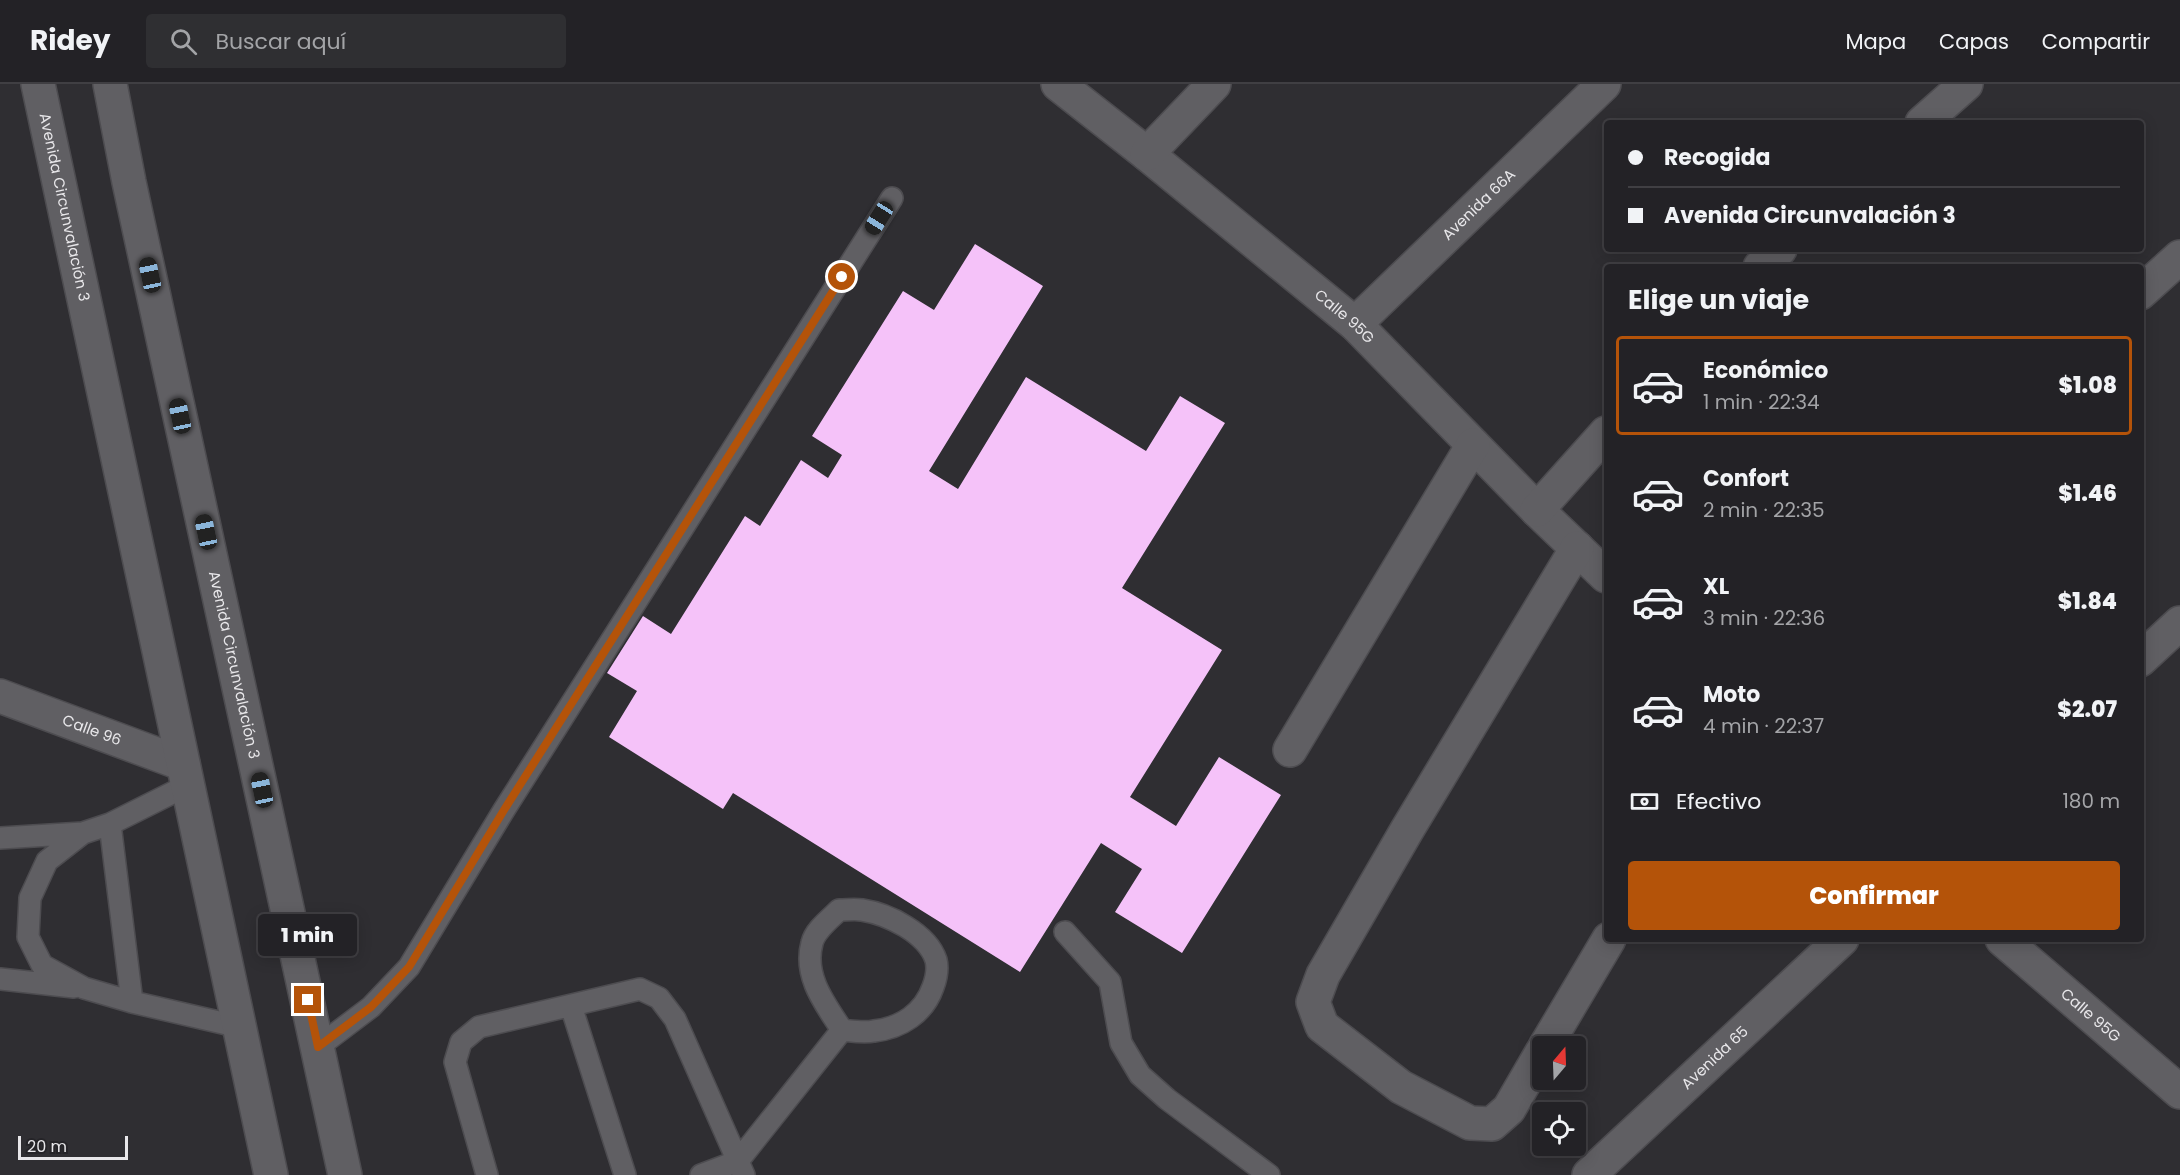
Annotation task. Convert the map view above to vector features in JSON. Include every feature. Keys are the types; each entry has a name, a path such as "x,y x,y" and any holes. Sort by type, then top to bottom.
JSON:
{"street":[{"name":"Avenida Circunvalación 3","path":"38,84 271,1175"},
{"name":"Avenida Circunvalación 3","path":"110,84 129,182 345,1175"},
{"path":"126,84 129,182"},
{"name":"Calle 95G","path":"1058,84 1355,324 1537,510 1604,574"},
{"path":"1147,154 1214,84"},
{"name":"Avenida 66A","path":"1355,324 1604,84"},
{"path":"1925,120 1966,84"},
{"path":"1763,264 1777,252"},
{"path":"2144,289 2180,257"},
{"path":"1537,510 1604,435"},
{"path":"1290,750 1473,445"},
{"path":"1532,1069 1509,1109 1492,1124 1470,1123 1401,1087 1339,1040 1322,1026 1313,1002 1323,975 1373,888 1577,548"},
{"path":"2144,656 2180,623"},
{"name":"Calle 96","path":"0,696 186,774"},
{"path":"1552,1036 1607,942"},
{"name":"Avenida 65","path":"1589,1175 1839,942"},
{"name":"Calle 95G","path":"2005,942 2180,1092"}],"lane":[{"path":"318,1047 371,1007 409,967 510,800 892,198"},
{"path":"0,838 83,833 110,824 186,774"},
{"path":"110,824 132,1002"},
{"path":"83,833 47,861 30,898 28,938 42,964 84,988"},
{"path":"839,910 862,910 887,917 926,943 936,961 936,979 930,997 915,1015 894,1026 873,1031 842,1030 816,989 810,966 812,941 825,923 839,910"},
{"path":"1065,932 1110,982 1121,1043 1140,1075 1167,1099 1269,1175"},
{"path":"0,979 84,988 240,1028"},
{"path":"487,1175 455,1062 461,1042 480,1027 640,989 659,998 675,1019 741,1168"},
{"path":"571,1006 625,1175"},
{"path":"701,1175 741,1168 842,1030"}],"building":[{"path":"975,244 1043,286 929,471 958,489 1026,377 1146,451 1180,396 1225,423 1122,588 1222,650 1130,797 1176,826 1219,757 1281,795 1182,953 1115,912 1142,869 1101,843 1020,972 733,793 723,809 609,737 637,691 607,673 643,616 671,634 745,516 760,526 801,460 828,478 842,455 812,436 903,291 934,310"}],"route":[{"path":"308,1000 318,1047 371,1007 409,967 504,810 842,277"}]}
